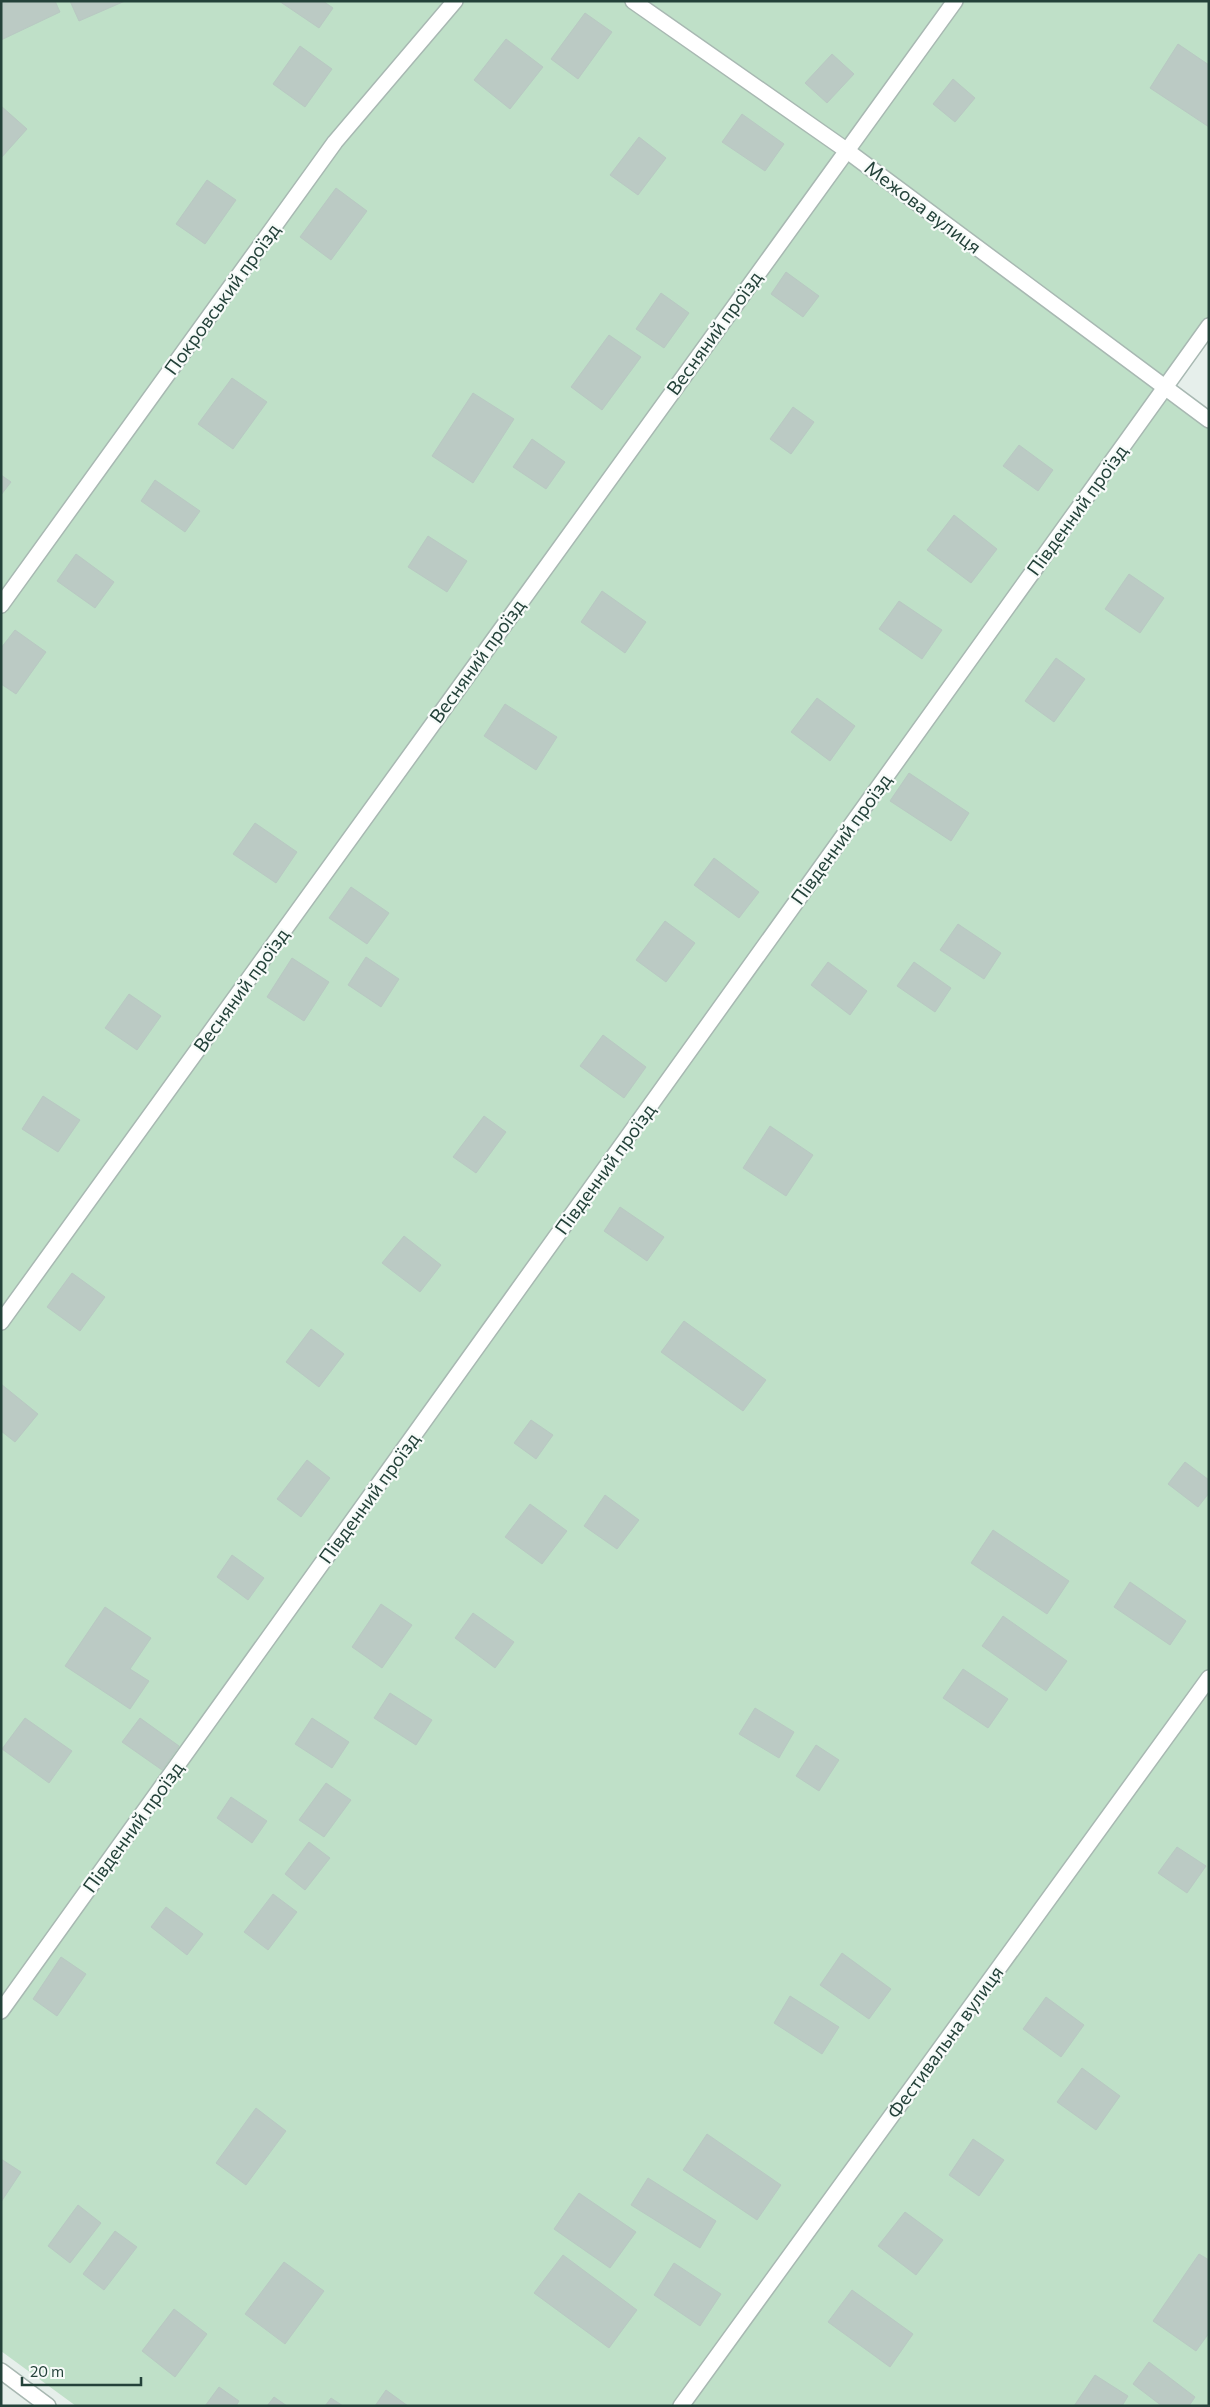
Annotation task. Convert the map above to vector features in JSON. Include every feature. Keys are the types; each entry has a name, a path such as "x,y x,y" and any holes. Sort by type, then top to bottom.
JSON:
{"street":[{"name":"Покровський проїзд","path":"1,605 335,142 455,1"},
{"name":"Межова вулиця","path":"633,1 846,150 1209,420"},
{"name":"Весняний проїзд","path":"1,1322 955,1"},
{"name":"Південний проїзд","path":"1,2011 1209,326"},
{"name":"Фестивальна вулиця","path":"681,2406 1209,1678"},
{"path":"1,2371 48,2406"}],"green space":[{"path":"1,1 1209,1 1209,326 1165,387 1209,420 1209,2406 76,2406 1,2351"}],"building":[{"path":"1,1 55,1 60,12 1,40"},
{"path":"70,1 125,1 79,21"},
{"path":"279,1 323,1 333,8 319,28"},
{"path":"585,13 612,32 578,79 551,59"},
{"path":"506,39 543,67 510,109 474,80"},
{"path":"1178,44 1209,65 1209,127 1150,88"},
{"path":"300,46 332,69 305,107 273,84"},
{"path":"832,54 854,74 827,103 805,83"},
{"path":"953,79 975,98 955,122 933,104"},
{"path":"1,106 27,129 1,158"},
{"path":"742,114 784,144 765,171 722,142"},
{"path":"639,137 666,158 638,195 610,175"},
{"path":"207,180 236,200 205,244 176,224"},
{"path":"336,188 367,211 331,260 300,237"},
{"path":"786,272 819,296 803,317 771,294"},
{"path":"661,293 689,313 664,348 636,329"},
{"path":"609,335 641,357 602,410 571,387"},
{"path":"232,378 267,402 233,449 198,424"},
{"path":"473,393 514,419 473,483 432,456"},
{"path":"793,407 814,422 791,454 770,439"},
{"path":"532,439 565,462 546,489 513,467"},
{"path":"1019,445 1053,470 1038,491 1003,466"},
{"path":"1,475 11,482 1,495"},
{"path":"155,480 200,511 185,532 141,501"},
{"path":"954,515 997,549 971,583 927,550"},
{"path":"428,536 467,561 447,592 408,567"},
{"path":"76,554 114,582 95,608 57,581"},
{"path":"1129,574 1164,598 1140,633 1105,609"},
{"path":"602,591 646,622 625,653 581,622"},
{"path":"899,601 942,630 922,659 879,629"},
{"path":"15,630 46,652 16,694 1,684 1,648"},
{"path":"1056,658 1085,679 1054,722 1025,701"},
{"path":"817,698 855,726 830,761 791,732"},
{"path":"505,704 557,737 536,770 484,736"},
{"path":"909,773 969,813 951,841 890,801"},
{"path":"255,823 297,852 276,883 233,854"},
{"path":"714,858 759,892 739,918 694,885"},
{"path":"351,887 389,913 367,944 329,918"},
{"path":"665,921 695,943 666,982 636,960"},
{"path":"958,924 1001,953 984,979 940,950"},
{"path":"366,957 399,979 381,1007 348,985"},
{"path":"292,958 329,982 304,1021 267,997"},
{"path":"828,962 867,991 850,1015 811,985"},
{"path":"914,962 951,988 935,1012 897,986"},
{"path":"129,994 161,1016 137,1050 105,1028"},
{"path":"603,1035 646,1067 624,1098 580,1066"},
{"path":"43,1096 80,1120 58,1152 22,1129"},
{"path":"484,1116 506,1132 476,1173 453,1157"},
{"path":"770,1126 813,1155 786,1196 743,1168"},
{"path":"620,1207 664,1237 647,1261 604,1231"},
{"path":"404,1236 441,1265 420,1292 382,1263"},
{"path":"72,1273 105,1297 80,1331 47,1307"},
{"path":"684,1321 766,1380 743,1411 661,1352"},
{"path":"311,1329 344,1354 319,1387 286,1362"},
{"path":"1,1384 38,1414 15,1442 1,1431"},
{"path":"531,1420 553,1435 536,1459 514,1443"},
{"path":"307,1460 330,1478 301,1517 277,1499"},
{"path":"1185,1462 1209,1480 1209,1493 1198,1507 1168,1484"},
{"path":"605,1495 639,1520 617,1549 584,1526"},
{"path":"530,1504 567,1531 542,1564 505,1537"},
{"path":"993,1530 1069,1581 1047,1614 971,1563"},
{"path":"232,1555 264,1578 248,1600 217,1577"},
{"path":"1130,1582 1186,1621 1170,1645 1114,1607"},
{"path":"381,1604 412,1625 382,1668 352,1647"},
{"path":"105,1607 151,1638 130,1669 149,1681 130,1709 65,1666"},
{"path":"473,1613 514,1642 495,1668 455,1638"},
{"path":"1003,1616 1067,1661 1046,1691 982,1646"},
{"path":"963,1669 1008,1699 988,1728 943,1698"},
{"path":"390,1693 432,1720 416,1745 374,1718"},
{"path":"755,1708 794,1732 779,1758 739,1734"},
{"path":"25,1718 72,1751 49,1783 2,1749"},
{"path":"140,1718 179,1746 162,1770 122,1742"},
{"path":"312,1718 349,1742 332,1768 295,1744"},
{"path":"816,1745 839,1760 819,1791 796,1776"},
{"path":"326,1783 351,1800 324,1837 299,1820"},
{"path":"231,1797 267,1821 252,1843 217,1818"},
{"path":"309,1842 330,1858 305,1890 285,1874"},
{"path":"1177,1847 1206,1866 1187,1893 1158,1873"},
{"path":"273,1894 297,1912 268,1950 244,1932"},
{"path":"166,1907 203,1934 187,1955 151,1927"},
{"path":"842,1953 891,1989 869,2019 820,1985"},
{"path":"61,1957 86,1974 57,2016 33,1999"},
{"path":"790,1996 839,2027 822,2054 774,2023"},
{"path":"1046,1997 1084,2025 1061,2057 1023,2029"},
{"path":"1082,2068 1120,2096 1096,2130 1057,2102"},
{"path":"256,2108 286,2131 246,2185 216,2163"},
{"path":"707,2134 781,2185 757,2220 683,2170"},
{"path":"973,2139 1004,2160 979,2196 949,2175"},
{"path":"1,2159 21,2172 1,2202"},
{"path":"648,2178 716,2221 700,2248 631,2205"},
{"path":"579,2193 636,2232 610,2268 554,2229"},
{"path":"78,2205 101,2223 70,2263 48,2246"},
{"path":"905,2212 943,2240 916,2275 878,2246"},
{"path":"115,2231 137,2247 104,2290 83,2274"},
{"path":"1199,2254 1209,2260 1209,2333 1196,2351 1153,2321"},
{"path":"563,2255 637,2310 609,2348 534,2293"},
{"path":"284,2262 324,2291 285,2344 245,2314"},
{"path":"674,2263 721,2294 700,2326 654,2295"},
{"path":"852,2290 913,2334 890,2367 828,2322"},
{"path":"174,2309 207,2334 175,2377 142,2351"},
{"path":"1149,2362 1195,2397 1189,2406 1162,2406 1133,2384"},
{"path":"1095,2375 1128,2396 1122,2406 1074,2406"},
{"path":"219,2387 239,2401 236,2406 205,2406"},
{"path":"386,2390 408,2406 375,2406"},
{"path":"274,2397 287,2406 267,2406"},
{"path":"331,2398 343,2406 325,2406"}]}
